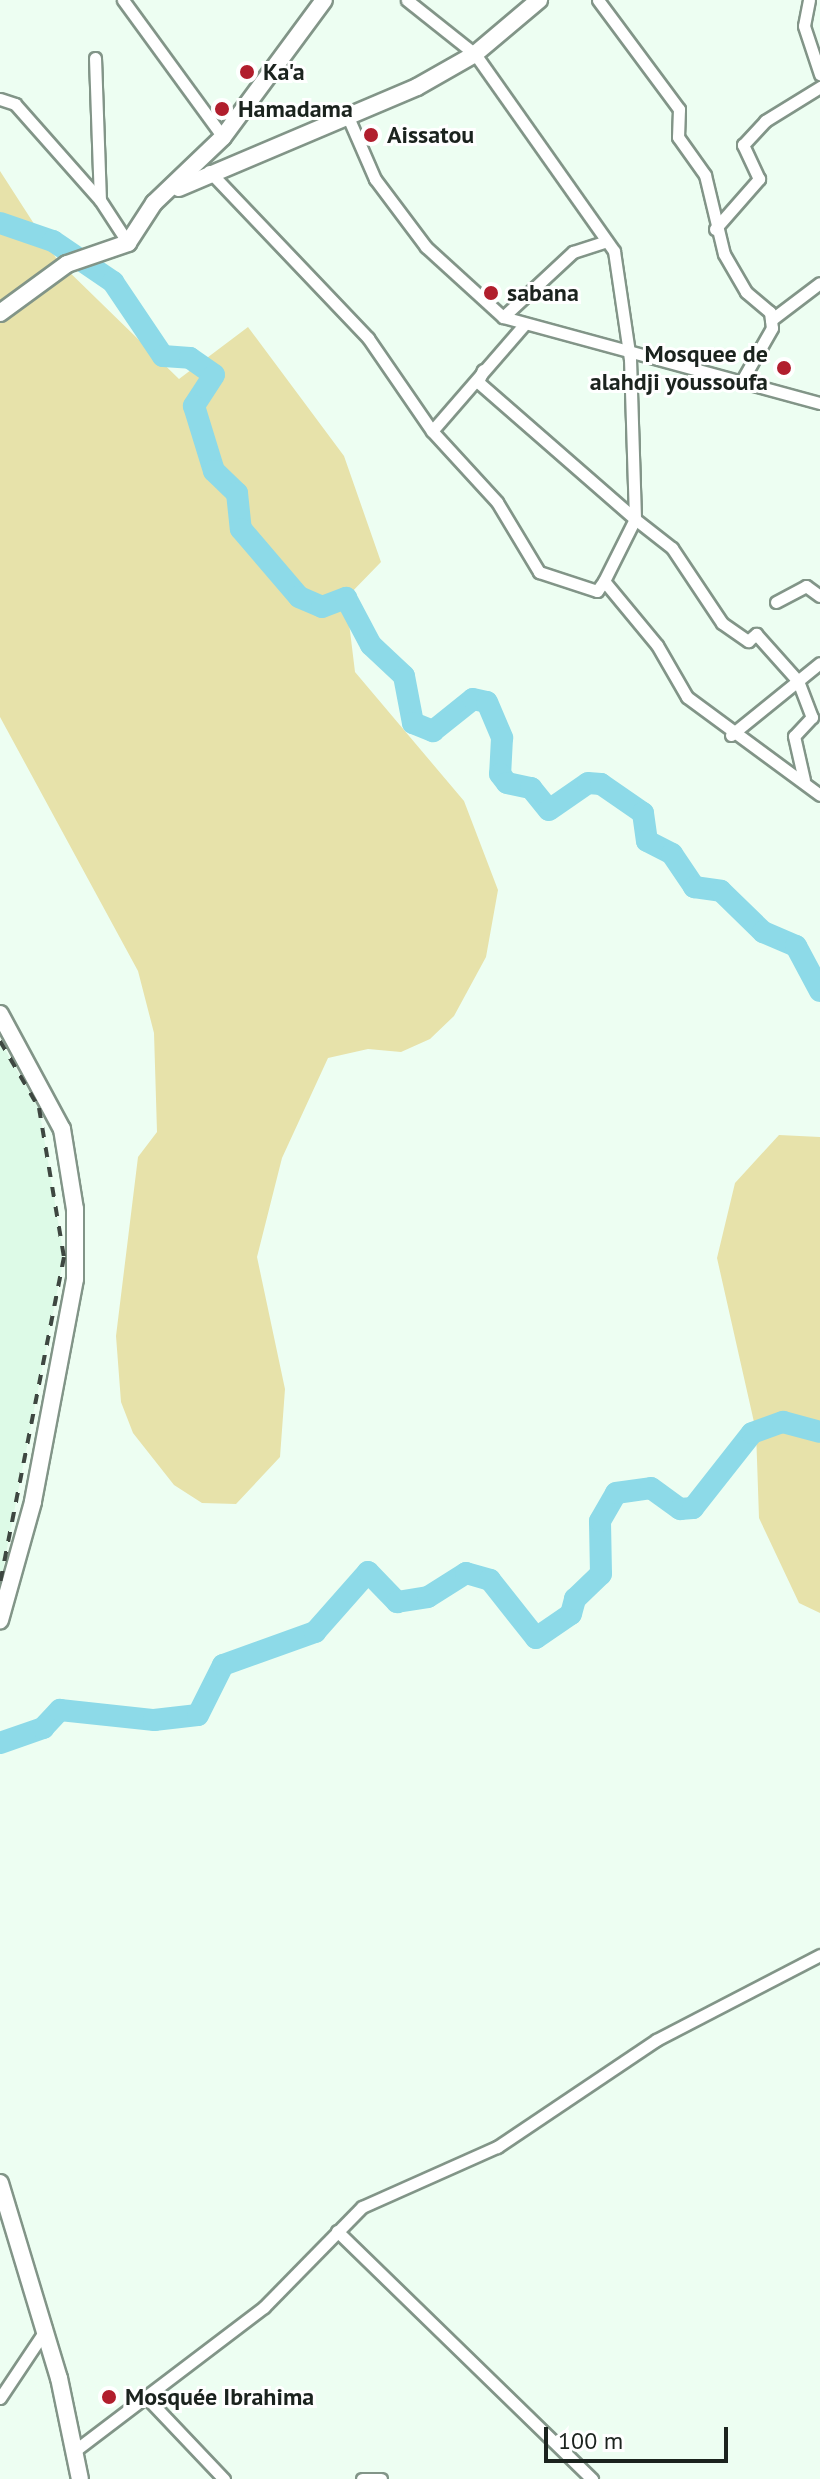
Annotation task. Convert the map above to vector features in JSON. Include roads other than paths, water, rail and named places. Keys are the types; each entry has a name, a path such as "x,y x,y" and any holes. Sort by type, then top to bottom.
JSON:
{"street":[{"path":"123,0 223,137"},
{"path":"0,313 67,264 128,243 154,203 223,137 324,0"},
{"path":"208,171 368,338 432,431 497,502 539,572 597,591 635,519 637,455 624,351 619,275 606,241 475,54 407,0"},
{"path":"154,203 208,171 348,117 475,54 539,0"},
{"path":"598,0 679,109 678,137 705,175 715,229 732,270 771,320"},
{"path":"809,0 804,26 820,74"},
{"path":"95,58 100,200"},
{"path":"715,229 759,179 743,145 765,121 820,87"},
{"path":"0,99 15,104 100,200 128,243"},
{"path":"348,117 375,179 426,247 503,317 523,326 820,403"},
{"path":"503,317 573,252 606,241"},
{"path":"740,384 771,320 820,283"},
{"path":"432,431 523,326"},
{"path":"483,370 478,382 672,548 722,623 748,641 756,634 798,681 812,717 794,736 804,780"},
{"path":"604,581 657,645 687,697 731,735 804,780 820,795"},
{"path":"776,602 806,586 820,596"},
{"path":"731,735 820,663"},
{"path":"0,1014 62,1129 75,1209 75,1279 33,1502 0,1620"},
{"path":"77,2449 264,2307 362,2207 497,2147 656,2040 820,1955"},
{"path":"0,2183 46,2329 77,2449 80,2479"},
{"path":"337,2231 592,2479"},
{"path":"0,2398 46,2329"},
{"path":"147,2398 224,2479"},
{"path":"362,2479 381,2479"}],"waterway":[{"path":"0,223 53,241 113,282 163,356 190,358 214,375 194,406 214,471 237,493 241,529 299,597 322,607 346,598 371,645 404,676 413,723 433,731 473,699 487,702 502,738 500,774 507,783 531,788 549,810 588,783 601,784 643,813 647,841 672,854 694,887 721,891 763,932 796,946 820,991"},
{"path":"0,1743 43,1728 60,1710 154,1720 198,1715 223,1665 315,1632 368,1572 397,1602 428,1597 466,1573 490,1580 536,1638 571,1614 575,1599 601,1574 600,1521 616,1493 651,1488 680,1509 693,1508 752,1433 783,1422 820,1432"}],"railway":[{"path":"0,1041 39,1108 64,1257 0,1584"}],"place":[{"name":"Ka'a","path":"247,72"},
{"name":"Hamadama","path":"222,109"},
{"name":"Aissatou","path":"371,135"},
{"name":"sabana","path":"491,293"},
{"name":"Mosquee de alahdji youssoufa","path":"784,368"},
{"name":"Mosquée Ibrahima","path":"109,2397"}]}
